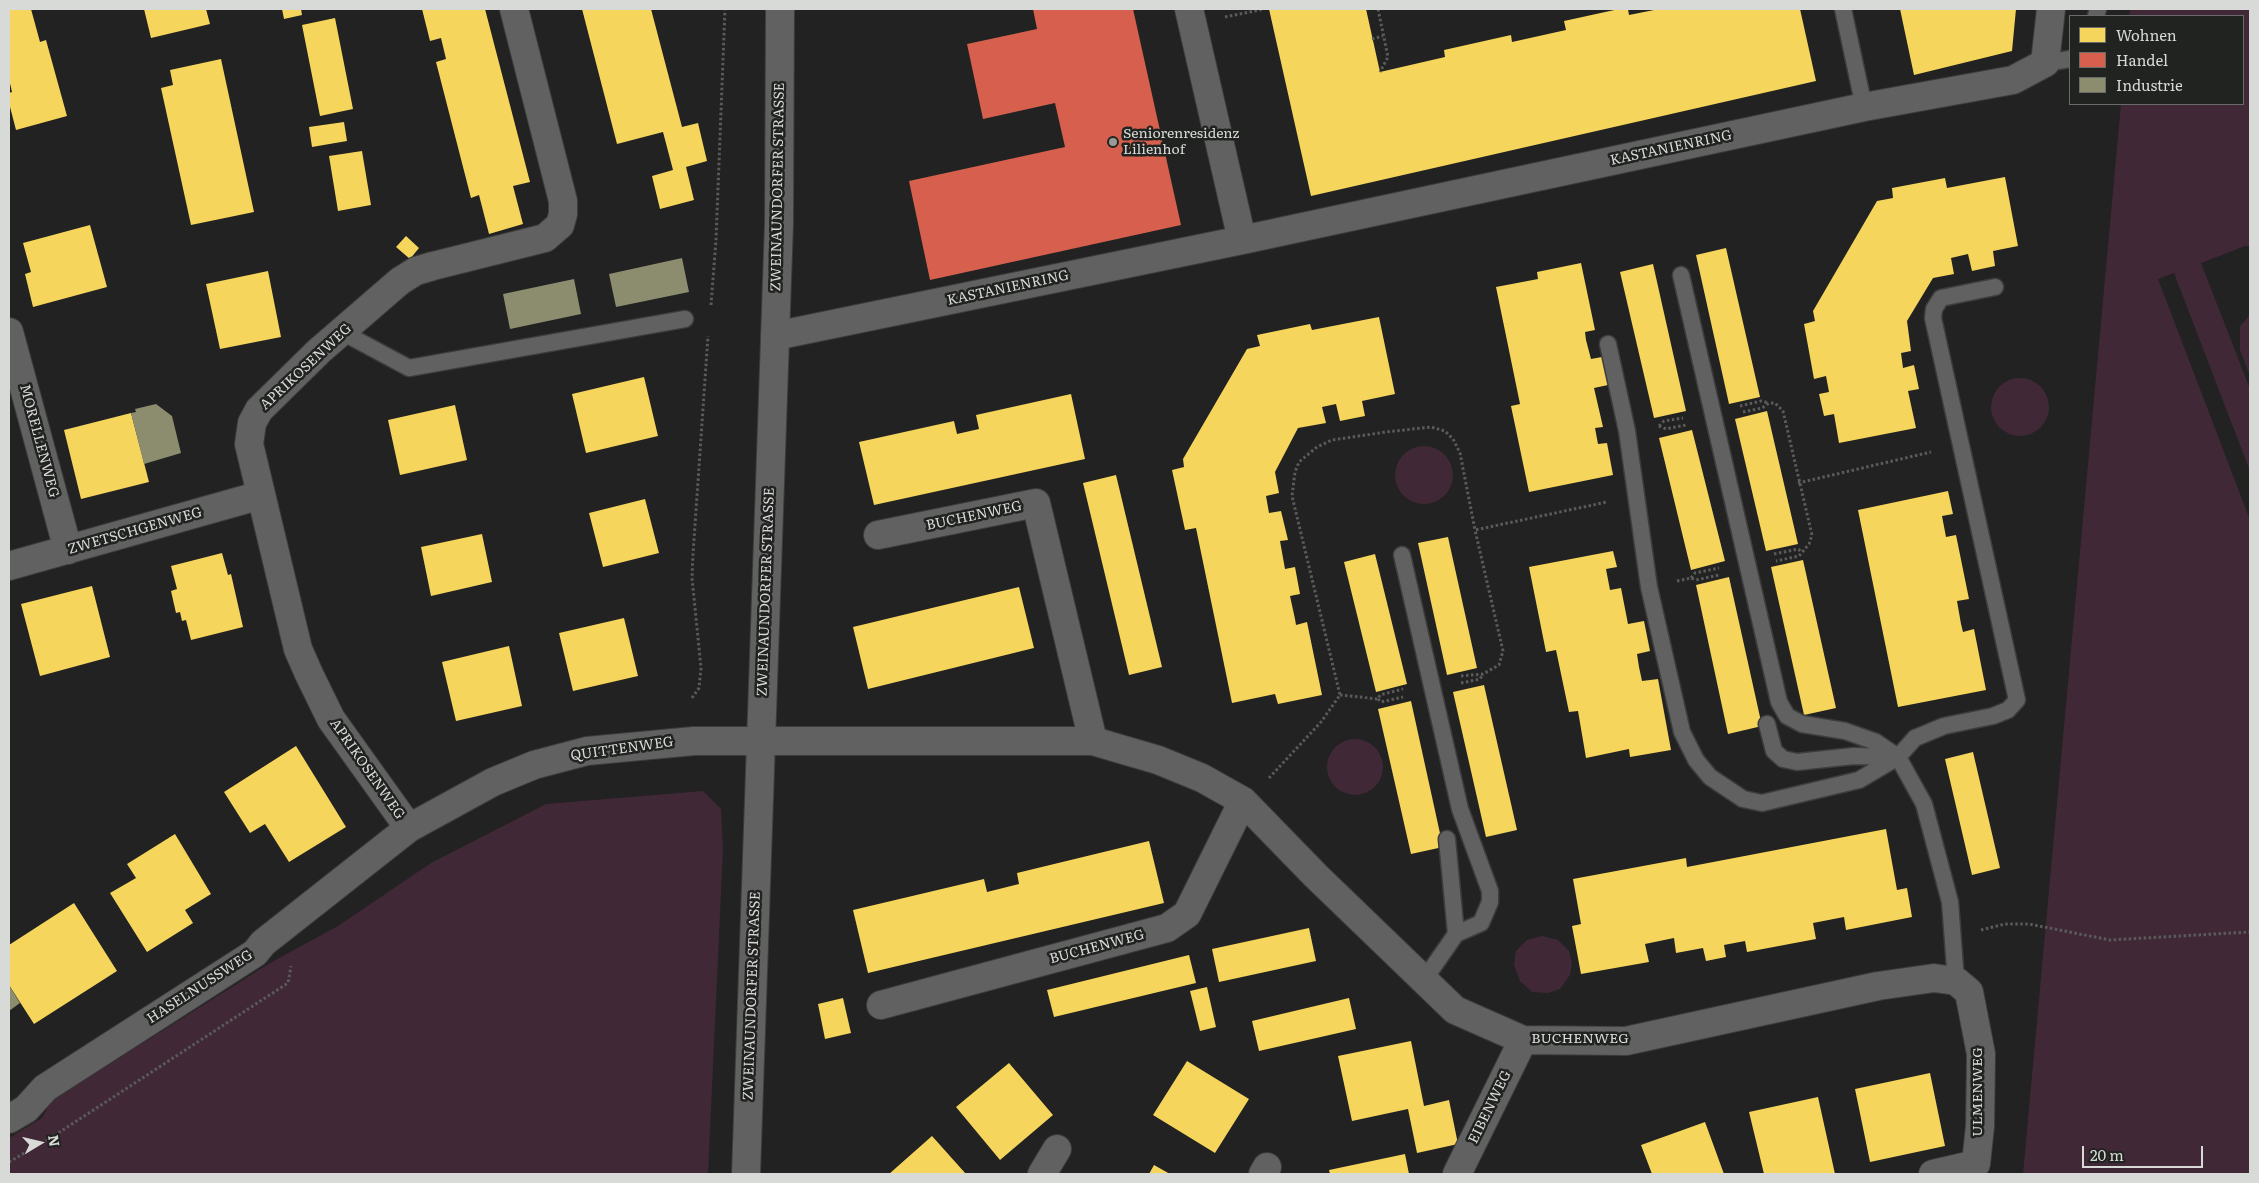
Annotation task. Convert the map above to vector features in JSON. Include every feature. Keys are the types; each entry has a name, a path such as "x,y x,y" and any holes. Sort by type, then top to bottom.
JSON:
{"street":[{"name":"APRIKOSENWEG","path":"409,828 331,719 298,649 249,444 252,424 259,410 342,332 400,281 416,271 545,238 560,225 563,214 563,201 514,9"},
{"name":"ZWEINAUNDORFER STRASSE","path":"746,1174 779,223 780,9"},
{"path":"1190,9 1242,240"},
{"name":"KASTANIENRING","path":"775,336 1242,240 1864,107 2013,80 2058,61 2051,9"},
{"name":"MORELLENWEG","path":"9,332 68,550"},
{"name":"ZWETSCHGENWEG","path":"9,566 260,496"},
{"name":"BUCHENWEG","path":"878,536 1036,503 1093,741"},
{"name":"BUCHENWEG","path":"760,739 1093,741 1158,760 1202,778 1242,801 1316,876 1455,1010 1523,1040 1626,1041 1878,986 1934,978 1962,986"},
{"name":"QUITTENWEG","path":"409,828 493,782 534,765 587,751 665,743 760,739"},
{"name":"BUCHENWEG","path":"881,1005 1167,928 1187,914 1242,801"},
{"name":"HASELNUSSWEG","path":"9,1119 26,1108 44,1088 255,953 263,943 409,828"},
{"name":"ULMENWEG","path":"1932,1174 1976,1169 1980,1126 1980,1054 1962,986"},
{"name":"EIBENWEG","path":"1457,1174 1523,1040"},
{"path":"1042,1174 1057,1149"}],"lane":[{"path":"1843,9 1864,107"},
{"path":"1682,275 1779,702 1787,716 1802,724 1845,731 1876,742 1898,757 1924,804 1950,902 1962,986"},
{"path":"1608,344 1637,496 1649,587 1682,732 1696,760 1710,777 1743,799 1762,803 1859,780 1898,757 1915,738 1944,726 1993,716 2008,710 2017,700 1934,326 1934,308 1941,298 1994,287"},
{"path":"342,332 409,368 685,319"},
{"path":"1402,555 1460,809 1490,891 1490,902 1481,923 1456,934 1424,980"},
{"path":"1767,724 1774,751 1783,759 1797,762 1854,756 1898,757"},
{"path":"1447,839 1456,934"}],"path":[{"path":"710,315 716,240 725,9"},
{"path":"1378,9 1388,57 1380,72"},
{"path":"1372,39 1383,36"},
{"path":"692,698 699,688 701,668 692,578 708,334"},
{"path":"1731,408 1761,401 1775,403 1783,411 1798,483 1812,535 1809,544 1799,556 1768,562"},
{"path":"1733,414 1762,408 1769,403"},
{"path":"1659,426 1664,421 1688,416"},
{"path":"1666,430 1689,424"},
{"path":"1242,801 1281,766 1321,722 1340,695 1292,496 1295,472 1299,462 1317,447 1332,440 1431,427 1445,431 1453,439 1460,454 1475,530 1503,651 1499,665 1482,674 1456,677"},
{"path":"1798,483 1960,445"},
{"path":"1475,530 1637,496"},
{"path":"1767,555 1798,549 1802,552"},
{"path":"1691,578 1695,573 1726,566"},
{"path":"1696,580 1727,572"},
{"path":"1458,684 1480,678 1482,674"},
{"path":"1378,699 1380,695 1408,687"},
{"path":"1340,695 1378,699 1381,702 1410,695"},
{"path":"1954,936 2005,924 2029,924 2110,940 2250,932"},
{"path":"38,1145 288,983 291,965"},
{"path":"9,1162 31,1150"}],"shaded area":[{"path":"2130,9 2250,9 2250,246 2245,246 2201,263 2250,389 2250,471 2174,273 2158,279 2250,520 2250,1174 2023,1174 2121,105 2244,105 2244,15 2129,15"},
{"path":"2250,315 2250,376 2240,350 2240,326"},
{"path":"2020,378 2036,383 2044,391 2049,407 2044,423 2036,431 2020,436 2004,431 1996,423 1991,407 1996,391 2004,383"},
{"path":"1424,446 1440,451 1448,459 1453,475 1448,491 1440,499 1424,504 1408,499 1400,491 1395,475 1400,459 1408,451"},
{"path":"1349,739 1361,739 1371,743 1379,751 1383,767 1379,783 1371,791 1361,795 1349,795 1339,791 1331,783 1327,773 1327,761 1331,751 1339,743"},
{"path":"703,791 721,809 723,849 708,1174 9,1174 9,1138 42,1118 51,1101 270,963 338,926 431,863 546,804"},
{"path":"1542,936 1558,940 1569,951 1572,963 1570,975 1560,989 1548,993 1532,992 1520,981 1514,965 1516,951 1527,940"}],"building: Wohnen":[{"path":"9,9 31,9 40,42 46,40 67,116 16,130 9,103 9,93 12,92 9,79"},
{"path":"144,9 206,9 210,24 151,38"},
{"path":"282,9 301,9 302,15 284,19"},
{"path":"422,9 485,9 530,182 513,186 523,224 489,234 479,195 471,198 436,62 446,59 441,38 430,41"},
{"path":"582,9 651,9 682,127 698,123 707,161 686,167 694,200 660,209 652,176 673,170 663,132 617,144"},
{"path":"1269,9 1366,9 1380,72 1445,57 1444,50 1511,35 1512,42 1566,30 1564,21 1619,9 1628,9 1629,15 1659,9 1800,9 1816,81 1311,196"},
{"path":"1900,9 2016,9 2012,51 1914,75"},
{"path":"335,18 353,109 320,116 302,25"},
{"path":"221,59 254,212 191,225 161,88 173,85 170,70"},
{"path":"344,122 347,141 312,147 309,127"},
{"path":"362,151 371,205 338,211 329,156"},
{"path":"2005,177 2018,246 1993,251 1995,266 1972,271 1968,254 1951,258 1954,274 1933,278 1907,321 1911,351 1901,353 1903,368 1914,365 1919,389 1908,391 1916,428 1839,443 1834,414 1824,416 1819,394 1829,392 1826,376 1814,379 1804,324 1815,321 1813,311 1877,201 1893,198 1892,188 1945,178 1947,188"},
{"path":"90,225 107,287 33,307 25,274 31,272 23,243"},
{"path":"406,236 419,248 410,259 396,247"},
{"path":"1726,248 1760,397 1729,404 1696,255"},
{"path":"1581,263 1595,330 1585,332 1586,340 1591,359 1602,357 1608,385 1594,388 1603,427 1595,428 1598,444 1607,443 1613,475 1529,492 1511,406 1520,404 1496,287 1538,279 1537,272"},
{"path":"1653,264 1686,411 1654,418 1620,272"},
{"path":"268,271 281,337 220,349 206,284"},
{"path":"1379,317 1395,394 1362,401 1365,416 1340,421 1336,404 1322,407 1326,423 1298,428 1275,472 1279,493 1266,496 1269,513 1281,511 1288,540 1280,541 1285,569 1295,567 1300,594 1290,596 1296,625 1307,622 1322,695 1278,704 1275,694 1232,703 1196,528 1185,530 1172,470 1184,467 1183,459 1247,349 1260,346 1257,335 1310,324 1312,330"},
{"path":"644,377 658,436 586,453 572,394"},
{"path":"1071,394 1085,459 874,505 859,442 954,421 957,434 979,429 976,415"},
{"path":"455,405 467,460 400,475 388,420"},
{"path":"1767,411 1798,544 1766,551 1735,419"},
{"path":"131,413 149,482 81,499 64,430"},
{"path":"1692,430 1725,561 1691,570 1659,438"},
{"path":"1116,475 1162,667 1129,675 1083,483"},
{"path":"1948,491 1953,514 1942,516 1946,537 1956,535 1969,599 1957,601 1961,624 1963,632 1974,629 1986,690 1898,707 1858,510"},
{"path":"645,499 659,553 603,567 589,513"},
{"path":"482,534 492,582 431,596 421,547"},
{"path":"1448,537 1477,668 1447,675 1418,543"},
{"path":"1613,551 1617,567 1606,569 1610,590 1621,588 1628,624 1644,621 1650,651 1637,654 1639,667 1642,681 1658,679 1671,750 1630,757 1629,749 1586,758 1578,711 1569,712 1556,650 1546,652 1529,567"},
{"path":"222,553 228,575 231,574 243,627 191,640 186,620 182,621 180,612 176,613 171,591 177,589 171,566"},
{"path":"1375,554 1407,684 1376,692 1344,562"},
{"path":"1803,560 1836,708 1804,715 1771,567"},
{"path":"1729,577 1762,726 1728,734 1696,585"},
{"path":"92,586 110,657 40,676 21,604"},
{"path":"1019,587 1034,648 868,689 853,627"},
{"path":"624,618 638,676 573,691 559,633"},
{"path":"509,646 522,706 456,721 442,662"},
{"path":"1484,685 1517,830 1486,837 1453,692"},
{"path":"1411,701 1443,847 1411,854 1378,709"},
{"path":"296,746 346,827 289,862 265,824 250,833 224,792"},
{"path":"1973,752 2000,868 1972,875 1945,759"},
{"path":"1886,829 1897,890 1907,888 1912,917 1846,930 1844,917 1813,923 1816,939 1747,952 1745,941 1724,945 1726,957 1706,961 1703,948 1676,953 1674,938 1645,944 1649,962 1581,974 1572,926 1581,924 1573,879 1686,858 1687,867"},
{"path":"175,834 211,894 185,910 193,923 147,952 110,893 136,878 127,864"},
{"path":"1149,841 1164,903 868,973 853,910 984,879 987,892 1019,884 1017,873"},
{"path":"74,903 117,971 34,1024 9,985 9,945"},
{"path":"1309,928 1316,961 1219,982 1212,949"},
{"path":"1189,955 1196,983 1054,1017 1047,990"},
{"path":"1207,987 1216,1027 1200,1031 1190,991"},
{"path":"843,998 851,1033 825,1039 818,1004"},
{"path":"1349,998 1356,1029 1259,1051 1252,1021"},
{"path":"1411,1041 1424,1106 1449,1100 1458,1144 1417,1153 1408,1109 1352,1121 1338,1056"},
{"path":"1187,1061 1249,1099 1215,1153 1153,1115"},
{"path":"1009,1063 1053,1115 1000,1160 956,1107"},
{"path":"1930,1073 1945,1146 1870,1162 1855,1089"},
{"path":"1818,1097 1835,1174 1764,1174 1749,1112"},
{"path":"1705,1122 1724,1174 1652,1174 1641,1145"},
{"path":"932,1136 966,1174 889,1174"},
{"path":"1405,1154 1409,1174 1330,1174 1329,1170"},
{"path":"1154,1165 1170,1174 1149,1174"}],"building: Handel":[{"name":"Seniorenresidenz Lilienhof","path":"1033,9 1133,9 1181,225 930,280 909,181 1065,147 1055,103 983,119 967,44 1037,29"}],"building: Industrie":[{"path":"682,258 689,292 616,307 609,274"},
{"path":"574,279 581,314 510,329 503,294"},
{"path":"156,404 172,416 181,453 144,464 131,413 136,412 135,409"},
{"path":"9,985 20,1003 9,1011"}],"place":[{"name":"Seniorenresidenz Lilienhof","path":"1113,142"}]}
